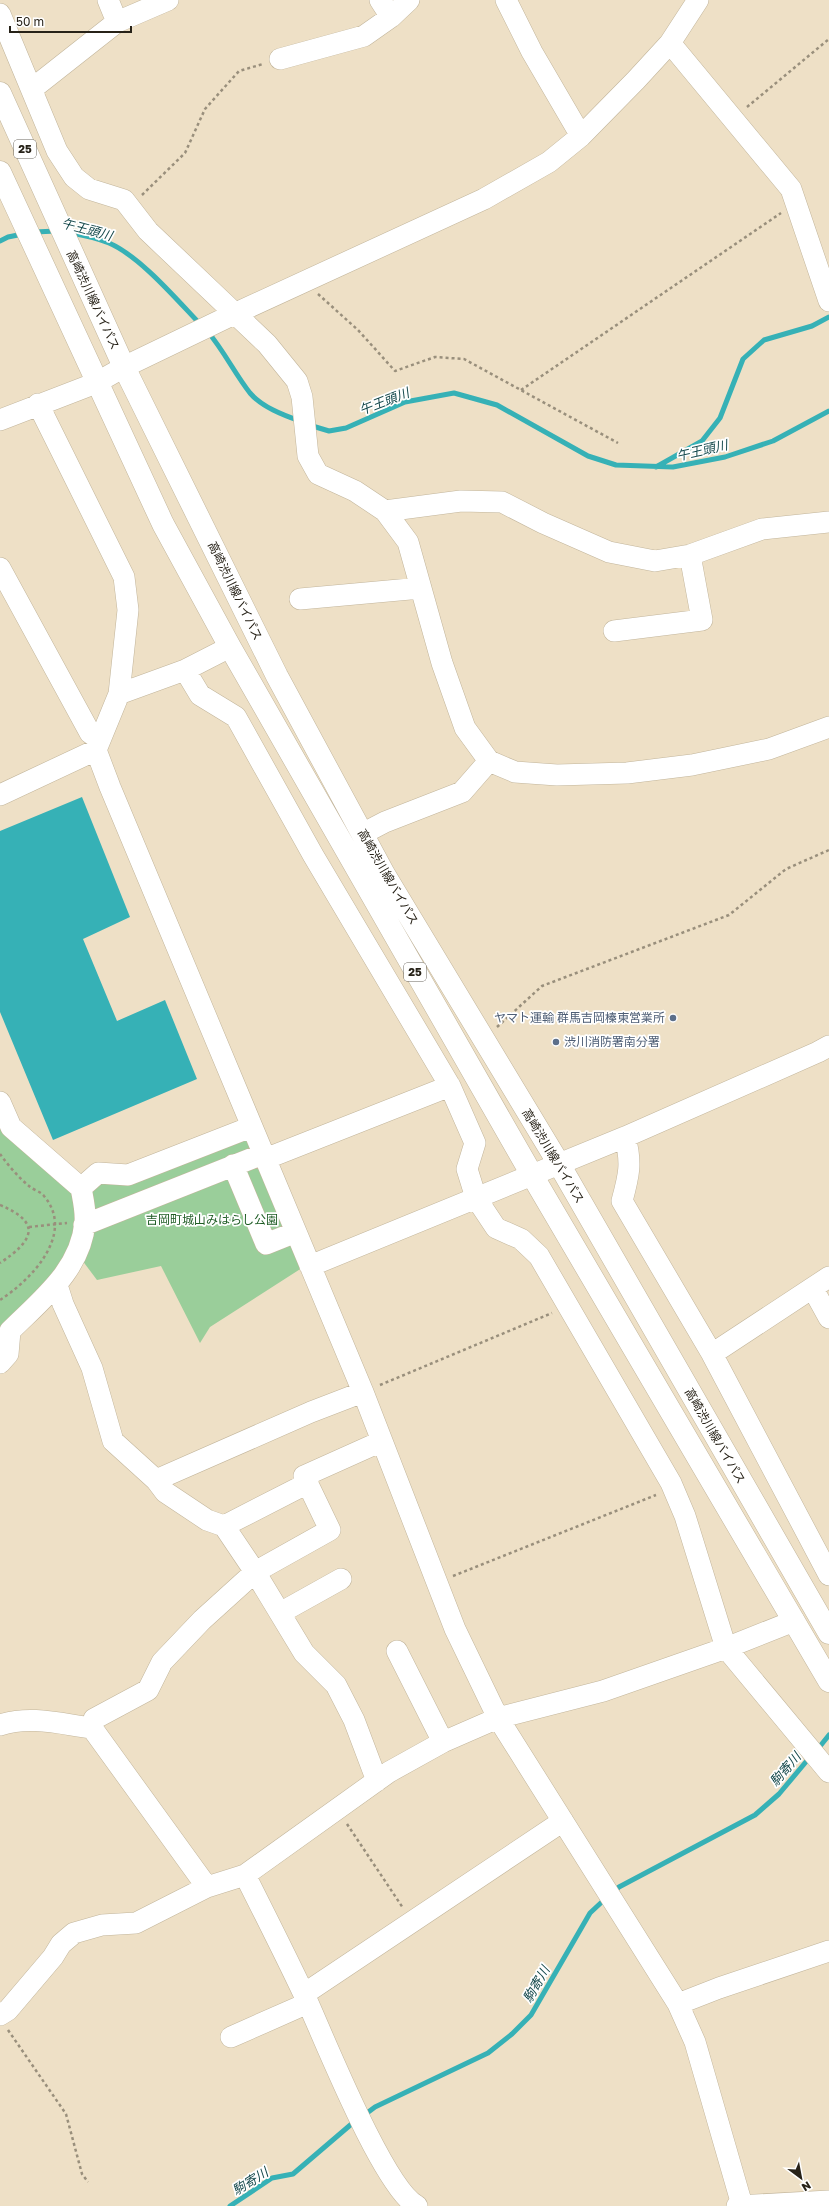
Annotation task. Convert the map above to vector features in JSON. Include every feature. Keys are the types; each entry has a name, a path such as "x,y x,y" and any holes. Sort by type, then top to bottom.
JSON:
{"main road":[{"name":"高崎渋川線バイパス","path":"0,93 124,367 277,676 362,834 384,874 559,1164 829,1633"},
{"name":"高崎渋川線バイパス","path":"0,172 162,524 230,647 532,1176 829,1681"}],"street":[{"path":"108,0 117,22"},
{"path":"32,89 117,22 168,0"},
{"path":"280,59 364,36 386,8 409,0"},
{"path":"506,0 532,52 581,136"},
{"path":"0,420 38,404 96,383 124,367 234,314 484,199 549,162 581,136 670,42 698,0"},
{"path":"0,14 57,151 74,177 89,189 124,200 148,231 267,344 297,381 302,397 308,456 318,474 355,491 385,511 408,542 442,663 465,728 489,761 515,772 557,775 627,773 692,765 769,749 829,727"},
{"path":"670,42 791,189 829,301"},
{"path":"0,795 98,745 118,694 128,610 124,578 38,404"},
{"path":"385,511 461,501 502,502 543,523 609,552 655,561 690,555 762,529 829,522"},
{"path":"614,631 702,620 690,555"},
{"path":"0,568 98,745 251,1126 363,1392 456,1629 498,1718 678,2004 695,2042 739,2205 829,2200"},
{"path":"300,599 421,588"},
{"path":"118,694 185,670 230,647"},
{"path":"185,670 200,695 236,717 313,855 450,1086 475,1142 467,1169 476,1198 496,1228 521,1239 539,1256 673,1488 685,1516 726,1648 829,1772"},
{"path":"362,834 385,822 462,792 489,761"},
{"path":"310,1266 625,1137 829,1046"},
{"path":"85,1223 233,1165 264,1156 450,1086"},
{"path":"0,1102 5,1130 81,1188 85,1223 80,1245 69,1270 57,1285 10,1331 8,1354 0,1363"},
{"path":"81,1188 98,1173 128,1175 251,1126"},
{"path":"625,1137 630,1154 630,1172 622,1201 712,1354 829,1575"},
{"path":"233,1165 266,1244 296,1232"},
{"path":"712,1354 821,1283 829,1318"},
{"path":"57,1285 63,1304 92,1368 112,1441 156,1480 165,1492 207,1520 224,1526 255,1572 304,1653 336,1685 354,1720 377,1781"},
{"path":"156,1480 311,1412 363,1392"},
{"path":"92,1728 94,1719 148,1690 162,1662 202,1620 255,1572 330,1530 304,1476 382,1441"},
{"path":"224,1526 308,1483"},
{"path":"280,1613 341,1579"},
{"path":"2,2020 8,2010 53,1957 61,1944 74,1934 102,1925 136,1923 207,1887 245,1875 389,1772 442,1742 498,1718 604,1691 726,1648 794,1621"},
{"path":"397,1651 442,1742"},
{"path":"0,1725 16,1720 35,1720 92,1728 207,1887"},
{"path":"231,2036 306,1999 412,1922 563,1821"},
{"path":"245,1875 306,1999 364,2126 385,2166 409,2204"},
{"path":"678,2004 719,1988 829,1951"}],"path":[{"path":"733,119 829,39"},
{"path":"129,207 185,153 205,108 239,70 280,59"},
{"path":"521,390 796,203"},
{"path":"304,282 358,330 395,371 435,357 464,359 618,443"},
{"path":"484,1039 542,986 729,915 786,869 829,850"},
{"path":"0,1154 29,1187 44,1195 53,1213 56,1224 53,1239 44,1260 30,1277 0,1300"},
{"path":"0,1205 20,1214 27,1221 29,1227 27,1238 21,1248 0,1263"},
{"path":"29,1227 85,1223"},
{"path":"363,1392 568,1306"},
{"path":"437,1582 673,1488"},
{"path":"338,1809 412,1922"},
{"path":"2,2020 66,2114 82,2174 88,2182"}],"green space":[{"name":"吉岡町城山みはらし公園","path":"0,1126 77,1189 99,1177 249,1132 305,1266 210,1327 200,1343 161,1266 97,1280 82,1260 0,1354"}],"water":[{"path":"82,797 130,917 83,939 117,1021 165,1000 197,1079 53,1140 0,1012 0,831"}],"waterway":[{"name":"午王頭川","path":"35,232 56,231"},
{"name":"午王頭川","path":"70,233 109,243 134,258 158,280 201,325"},
{"name":"午王頭川","path":"0,241 8,237 23,234"},
{"path":"656,467 702,441 720,418 743,359 764,340 812,326 829,317"},
{"name":"午王頭川","path":"208,332 255,398 273,410 300,421"},
{"name":"午王頭川","path":"309,425 329,431 346,428 405,402 454,393 497,405 588,456 616,465 673,467 725,457 773,441 829,411"},
{"name":"駒寄川","path":"817,1750 829,1735"},
{"name":"駒寄川","path":"613,1892 619,1887 755,1815 779,1794 810,1757"},
{"name":"駒寄川","path":"363,2116 375,2107 488,2053 512,2034 531,2015 590,1913 605,1899"},
{"name":"駒寄川","path":"230,2206 272,2178 293,2174 355,2121"}],"place":[{"name":"ヤマト運輸 群馬吉岡榛東営業所","path":"673,1018"},
{"name":"渋川消防署南分署","path":"556,1042"}]}
